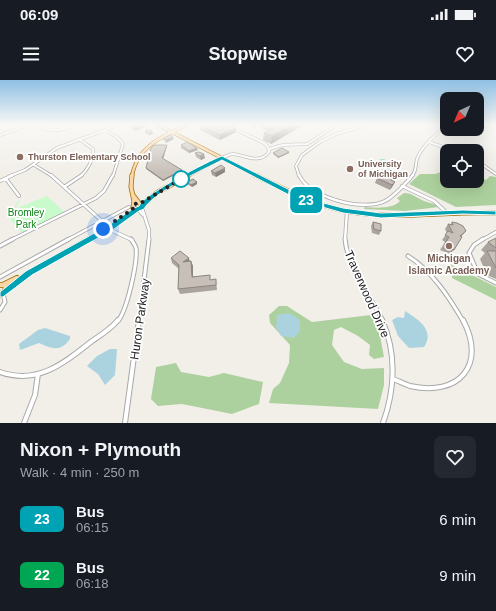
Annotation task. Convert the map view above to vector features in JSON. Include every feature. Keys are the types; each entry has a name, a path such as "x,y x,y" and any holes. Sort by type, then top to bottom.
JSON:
{"main road":[{"path":"138,206 132,192 131,185 134,171 139,156 144,149 155,141"},
{"path":"190,141 299,197 314,203 347,211 381,215 496,213"},
{"path":"3,293 29,273 111,226 153,196 222,158"},
{"path":"1,285 12,282 35,267 104,230"},
{"path":"1,285 6,286 3,293"}],"street":[{"path":"0,181 34,165 57,148 74,141"},
{"path":"64,187 84,175 92,159 94,151 82,141"},
{"path":"0,246 96,198 107,187 122,152 123,144 122,141"},
{"path":"260,141 264,143 269,149"},
{"path":"269,149 283,145 307,144 312,141"},
{"path":"323,141 299,158 297,164 299,176 306,184 319,193 337,201 357,205 371,205 383,202 416,172 417,159 429,142 440,146"},
{"path":"222,158 232,154 250,159 260,158 268,154 269,149"},
{"path":"75,159 92,159"},
{"path":"34,165 47,172 103,222 108,223 113,231"},
{"path":"484,166 496,174"},
{"path":"492,170 496,169"},
{"path":"6,179 19,196"},
{"path":"402,186 434,201 447,213"},
{"path":"0,277 103,222 138,206"},
{"name":"Huron Parkway","path":"125,423 149,246 149,230 144,214 138,206"},
{"name":"Traverwood Drive","path":"347,211 345,230 346,248 350,261 375,306 388,335 393,361 393,379 388,411 383,423"},
{"path":"0,372 18,377 38,374 66,361 114,326 121,317 126,308 136,247 131,238 113,231 104,230 103,222"},
{"path":"496,232 474,245 469,253 478,274 496,283"},
{"path":"393,379 412,386 439,386 456,382 466,374 473,359 472,345 460,317 426,268 408,256"},
{"path":"0,310 5,302 3,293"},
{"path":"24,423 35,395 38,374"}],"green space":[{"path":"381,159 397,165 389,171 371,164"},
{"path":"440,172 440,188 484,188 484,179 486,180 490,176 496,177 496,205 456,207 409,184 420,174 435,174"},
{"path":"404,193 411,194 439,207 405,211 364,209 365,207 379,208 397,204 400,201 397,198"},
{"name":"Bromley Park","path":"47,196 64,212 22,233 6,214 13,210 20,200 15,209"},
{"path":"450,264 496,287 496,300 452,278"},
{"path":"279,306 287,306 312,322 371,315 380,336 384,357 374,359 369,355 370,345 358,336 341,327 334,330 332,345 344,362 362,369 384,368 384,385 378,409 269,403 273,389 280,383 289,363 290,345 270,323 269,315"},
{"path":"176,363 181,372 209,377 224,373 263,382 259,404 232,414 182,404 158,406 151,399 156,367"}],"water":[{"path":"405,311 420,322 427,331 427,341 424,347 409,348 398,336 392,320 398,317 404,318"},
{"path":"289,313 300,320 300,331 294,338 281,336 276,327 277,315"},
{"path":"45,328 70,336 70,339 60,348 52,348 39,343 20,350 19,344 38,330"},
{"path":"110,349 117,349 115,375 105,385 98,374 87,366 97,356"}],"building":[{"path":"187,142 197,148 189,151 181,145"},
{"path":"154,145 167,145 162,158 182,170 163,180 146,168 151,148"},
{"path":"282,148 289,152 279,157 273,153"},
{"path":"199,152 204,154 200,156 195,153"},
{"path":"221,165 225,168 215,173 211,171"},
{"path":"390,172 397,175 391,180 395,182 392,185 377,178 380,176 384,177"},
{"path":"193,179 197,182 191,185 187,182"},
{"path":"373,222 381,224 381,231 374,229"},
{"path":"452,222 463,226 466,231 460,236 462,237 454,250 444,245 449,237 445,235 448,231 453,233 448,224 453,225"},
{"path":"496,238 496,248 488,242"},
{"path":"180,251 189,258 183,262 191,261 192,277 210,275 210,280 216,279 216,285 178,289 179,265 171,258"},
{"path":"487,251 496,251 496,268"}],"bus line":[{"name":"23","path":"0,295 19,279 111,227 136,209 142,208 144,206 143,204 158,192 222,158 294,195 314,203 355,213 398,215 463,212 496,213"}],"place":[{"name":"Thurston Elementary School","path":"20,157"},
{"name":"University of Michigan","path":"350,169"},
{"name":"Michigan Islamic Academy","path":"449,246"}],"route":[{"path":"103,229 134,208 134,204 141,203 181,179"}]}
